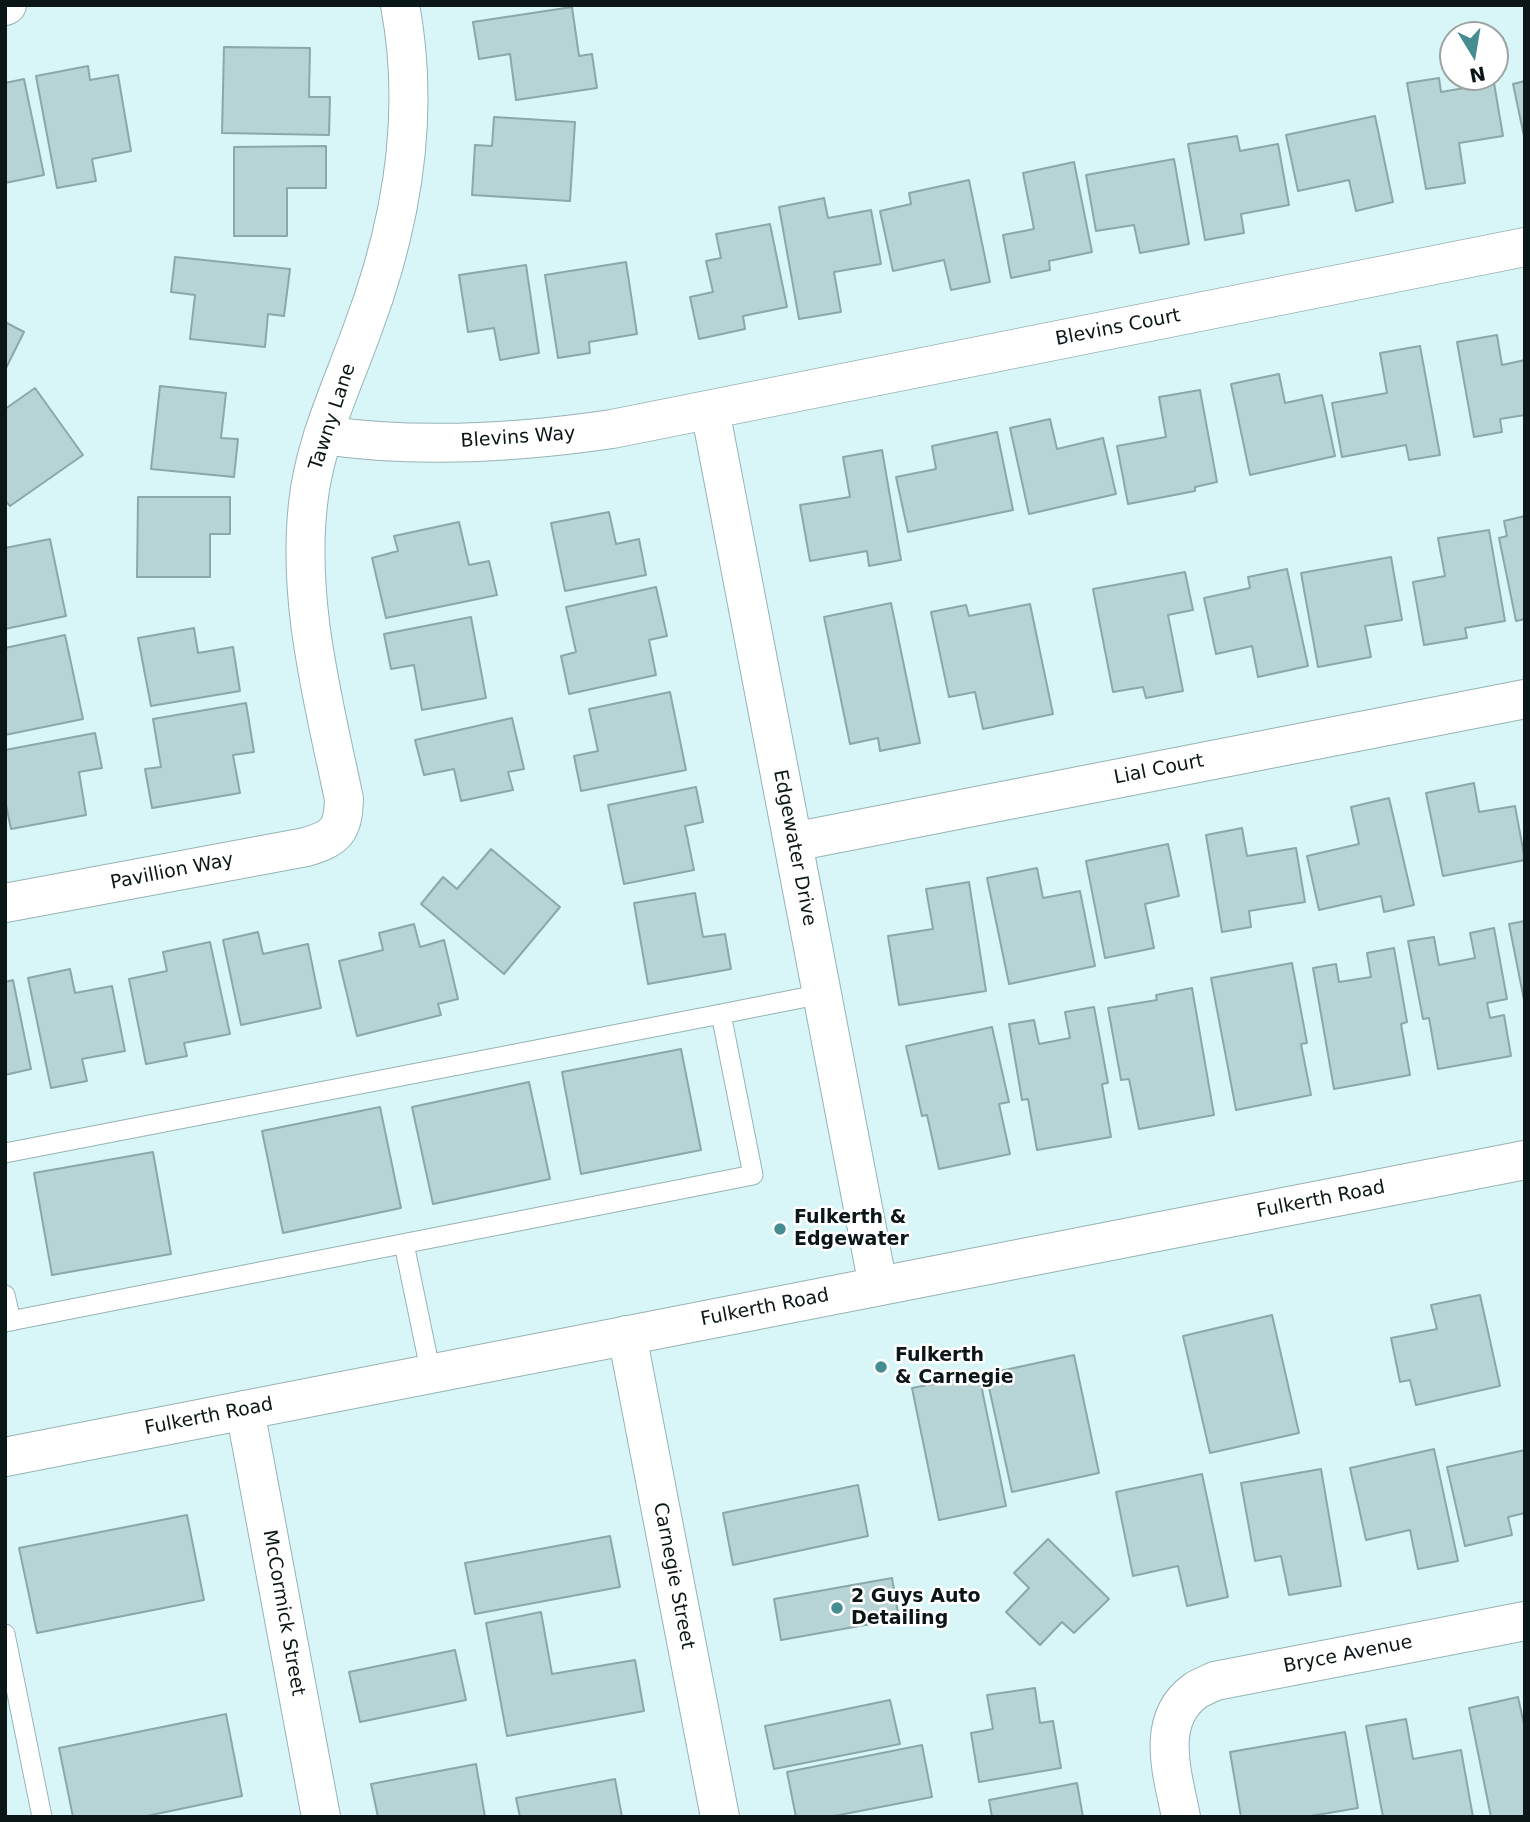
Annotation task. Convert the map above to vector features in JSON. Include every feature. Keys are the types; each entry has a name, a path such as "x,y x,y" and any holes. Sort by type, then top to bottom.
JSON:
{"street":[{"name":"Tawny Lane","path":"337,833 344,816 344,799 319,677 307,583 307,510 314,467 323,435 381,279 399,209 407,155 410,95 407,45 400,5"},
{"name":"Blevins Court","path":"710,410 1525,247"},
{"name":"Blevins Way","path":"323,435 394,442 502,441 612,429 710,410"},
{"name":"Edgewater Drive","path":"710,410 878,1286"},
{"name":"Lial Court","path":"793,842 1525,699"},
{"name":"Pavillion Way","path":"5,904 306,847 337,833"},
{"name":"Fulkerth Road","path":"5,1457 1525,1160"},
{"name":"Carnegie Street","path":"627,1335 720,1817"},
{"name":"McCormick Street","path":"245,1410 321,1817"},
{"name":"Bryce Avenue","path":"1181,1817 1169,1757 1170,1729 1179,1707 1195,1691 1215,1681 1525,1621"}],"lane":[{"path":"5,1153 822,994"},
{"path":"5,1295 8,1322 752,1175 721,1014"},
{"path":"404,1244 431,1374"},
{"path":"5,1634 42,1817"}],"building":[{"path":"572,7 579,56 592,54 597,88 516,100 510,54 479,59 473,22"},
{"path":"224,47 310,48 309,97 330,97 329,135 222,133"},
{"path":"88,66 90,80 118,75 131,151 92,159 96,181 57,188 36,76"},
{"path":"1439,78 1441,92 1495,91 1503,136 1459,143 1465,183 1426,189 1407,83"},
{"path":"24,79 44,175 5,183 5,83"},
{"path":"1525,81 1525,136 1524,136 1513,84"},
{"path":"1375,116 1393,202 1356,211 1349,180 1298,191 1286,135"},
{"path":"494,117 575,122 570,201 472,195 475,145 492,146"},
{"path":"1237,136 1240,151 1278,144 1289,205 1241,214 1244,233 1205,240 1188,144"},
{"path":"326,146 326,188 287,188 287,236 234,236 234,147"},
{"path":"1174,159 1189,244 1140,253 1134,225 1096,231 1086,175"},
{"path":"1074,162 1092,252 1049,261 1050,270 1011,278 1003,235 1034,229 1023,173"},
{"path":"969,180 990,282 951,290 944,260 893,271 880,211 911,204 909,193"},
{"path":"824,198 828,218 871,210 881,264 834,272 841,312 799,319 779,207"},
{"path":"770,224 787,307 743,316 745,329 699,339 690,297 713,292 706,261 721,258 716,234"},
{"path":"175,257 290,269 284,316 268,314 265,347 190,339 195,295 171,292"},
{"path":"626,262 637,334 589,342 590,353 558,358 545,275"},
{"path":"526,265 539,353 500,360 494,328 468,332 459,275"},
{"path":"5,322 24,332 5,370"},
{"path":"1497,335 1502,365 1525,360 1525,415 1500,419 1502,432 1474,437 1457,342"},
{"path":"1420,346 1440,455 1409,460 1406,445 1342,457 1332,403 1387,393 1380,353"},
{"path":"1279,374 1285,403 1322,395 1335,456 1250,475 1231,384"},
{"path":"160,386 226,393 221,438 238,439 234,477 151,469"},
{"path":"35,388 83,455 10,506 5,500 5,409"},
{"path":"1200,390 1217,482 1195,487 1195,491 1128,504 1117,446 1166,437 1159,397"},
{"path":"1050,419 1057,449 1103,438 1116,494 1029,514 1010,428"},
{"path":"997,432 1013,510 908,532 896,477 936,469 932,446"},
{"path":"882,450 901,560 869,566 867,551 810,561 800,505 850,497 843,457"},
{"path":"138,497 230,497 230,534 210,534 210,577 137,577"},
{"path":"609,512 616,544 639,539 646,575 565,591 551,523"},
{"path":"1525,516 1525,619 1516,621 1499,538 1507,536 1504,521"},
{"path":"459,522 469,565 489,561 497,595 386,618 372,558 398,551 394,536"},
{"path":"1489,530 1505,621 1465,628 1467,638 1424,645 1413,582 1445,576 1438,538"},
{"path":"50,539 66,616 5,629 5,548"},
{"path":"1391,557 1402,620 1365,626 1371,657 1318,667 1301,573"},
{"path":"1287,569 1308,666 1258,677 1252,646 1216,654 1204,598 1250,588 1248,577"},
{"path":"1185,572 1193,610 1168,615 1183,691 1146,698 1143,687 1113,692 1093,589"},
{"path":"656,587 667,636 649,640 656,675 569,694 561,656 576,652 566,607"},
{"path":"891,603 920,743 880,751 878,738 850,744 824,617"},
{"path":"1030,604 1053,714 983,729 975,692 949,697 931,612 966,605 969,616"},
{"path":"471,617 486,698 422,710 414,665 391,669 384,634"},
{"path":"194,628 198,653 233,647 240,691 151,706 138,638"},
{"path":"65,635 83,719 5,735 5,648"},
{"path":"670,692 686,770 581,791 574,756 598,751 589,709"},
{"path":"246,703 254,752 233,755 240,793 152,808 145,769 161,767 153,719"},
{"path":"512,718 524,769 508,772 513,790 461,801 454,769 424,775 415,740"},
{"path":"95,733 102,768 79,772 86,815 11,829 5,800 5,750"},
{"path":"1474,783 1479,812 1515,806 1525,860 1443,876 1426,793"},
{"path":"696,787 703,822 685,826 694,870 624,884 608,805"},
{"path":"1389,798 1414,905 1384,912 1381,896 1319,910 1307,856 1359,844 1351,807"},
{"path":"1242,828 1247,856 1296,848 1305,902 1249,911 1251,927 1222,932 1206,835"},
{"path":"1168,844 1179,896 1145,904 1154,948 1105,958 1086,861"},
{"path":"491,849 560,907 504,974 421,904 443,877 457,889"},
{"path":"1037,868 1043,898 1080,891 1095,966 1009,984 987,878"},
{"path":"969,882 986,991 899,1005 888,936 933,929 926,889"},
{"path":"695,893 703,937 725,934 731,969 648,984 634,903"},
{"path":"1525,921 1525,1000 1524,1000 1509,924"},
{"path":"414,924 420,947 444,940 458,999 438,1004 441,1015 357,1036 339,961 383,950 379,933"},
{"path":"1494,928 1507,999 1487,1003 1490,1018 1504,1015 1511,1056 1438,1069 1429,1018 1423,1019 1408,941 1434,937 1439,965 1475,958 1470,933"},
{"path":"258,932 263,954 308,944 321,1008 241,1025 223,940"},
{"path":"210,942 230,1034 184,1043 187,1056 146,1064 129,979 167,971 163,952"},
{"path":"1394,948 1407,1022 1401,1024 1410,1075 1334,1089 1313,968 1336,964 1339,982 1371,977 1367,953"},
{"path":"1292,963 1307,1043 1301,1044 1311,1095 1236,1110 1211,978"},
{"path":"70,969 75,993 112,986 125,1051 82,1059 87,1081 51,1088 28,978"},
{"path":"13,980 31,1069 5,1075 5,982"},
{"path":"1192,988 1214,1115 1139,1129 1129,1079 1121,1080 1108,1008 1157,1000 1156,995"},
{"path":"1094,1007 1108,1083 1102,1084 1111,1137 1037,1150 1028,1099 1022,1100 1009,1024 1034,1020 1039,1044 1070,1038 1065,1012"},
{"path":"992,1027 1009,1102 999,1104 1010,1154 939,1169 927,1115 922,1116 906,1046"},
{"path":"681,1049 701,1150 581,1174 562,1072"},
{"path":"529,1082 550,1179 433,1204 412,1107"},
{"path":"380,1107 401,1208 283,1233 262,1131"},
{"path":"153,1152 171,1254 52,1275 34,1173"},
{"path":"1480,1295 1500,1386 1416,1405 1410,1380 1400,1382 1391,1338 1437,1329 1431,1305"},
{"path":"1272,1315 1299,1433 1210,1453 1183,1336"},
{"path":"1074,1355 1099,1473 1012,1492 986,1374"},
{"path":"979,1375 1006,1506 939,1520 912,1388"},
{"path":"1434,1449 1458,1561 1418,1569 1410,1530 1366,1540 1350,1468"},
{"path":"1525,1450 1525,1513 1508,1517 1512,1535 1465,1546 1447,1467"},
{"path":"1321,1469 1341,1586 1289,1595 1281,1556 1255,1561 1241,1483"},
{"path":"1202,1474 1228,1597 1187,1606 1178,1566 1133,1576 1116,1492"},
{"path":"858,1485 868,1536 733,1565 723,1513"},
{"path":"187,1515 204,1600 37,1633 19,1548"},
{"path":"610,1536 620,1587 475,1614 465,1563"},
{"path":"1048,1539 1109,1599 1074,1633 1062,1622 1040,1645 1006,1612 1029,1588 1014,1573"},
{"path":"892,1578 899,1619 781,1640 774,1599"},
{"path":"541,1612 552,1674 635,1660 644,1711 507,1736 486,1623"},
{"path":"455,1650 466,1700 360,1722 349,1672"},
{"path":"1035,1688 1040,1723 1053,1721 1061,1768 979,1782 971,1733 993,1729 987,1695"},
{"path":"1518,1697 1525,1729 1525,1817 1491,1817 1469,1708"},
{"path":"890,1700 900,1744 774,1769 765,1726"},
{"path":"226,1714 242,1796 142,1817 73,1817 59,1748"},
{"path":"1406,1719 1413,1759 1461,1750 1473,1817 1383,1817 1366,1726"},
{"path":"1345,1732 1358,1808 1305,1817 1241,1817 1230,1752"},
{"path":"922,1745 932,1797 829,1817 796,1817 787,1772"},
{"path":"476,1764 485,1817 378,1817 371,1784"},
{"path":"615,1779 622,1817 520,1817 516,1798"},
{"path":"1077,1783 1083,1817 992,1817 989,1800"}],"place":[{"name":"Fulkerth & Edgewater","path":"780,1229"},
{"name":"Fulkerth & Carnegie","path":"881,1367"},
{"name":"2 Guys Auto Detailing","path":"837,1608"}]}
